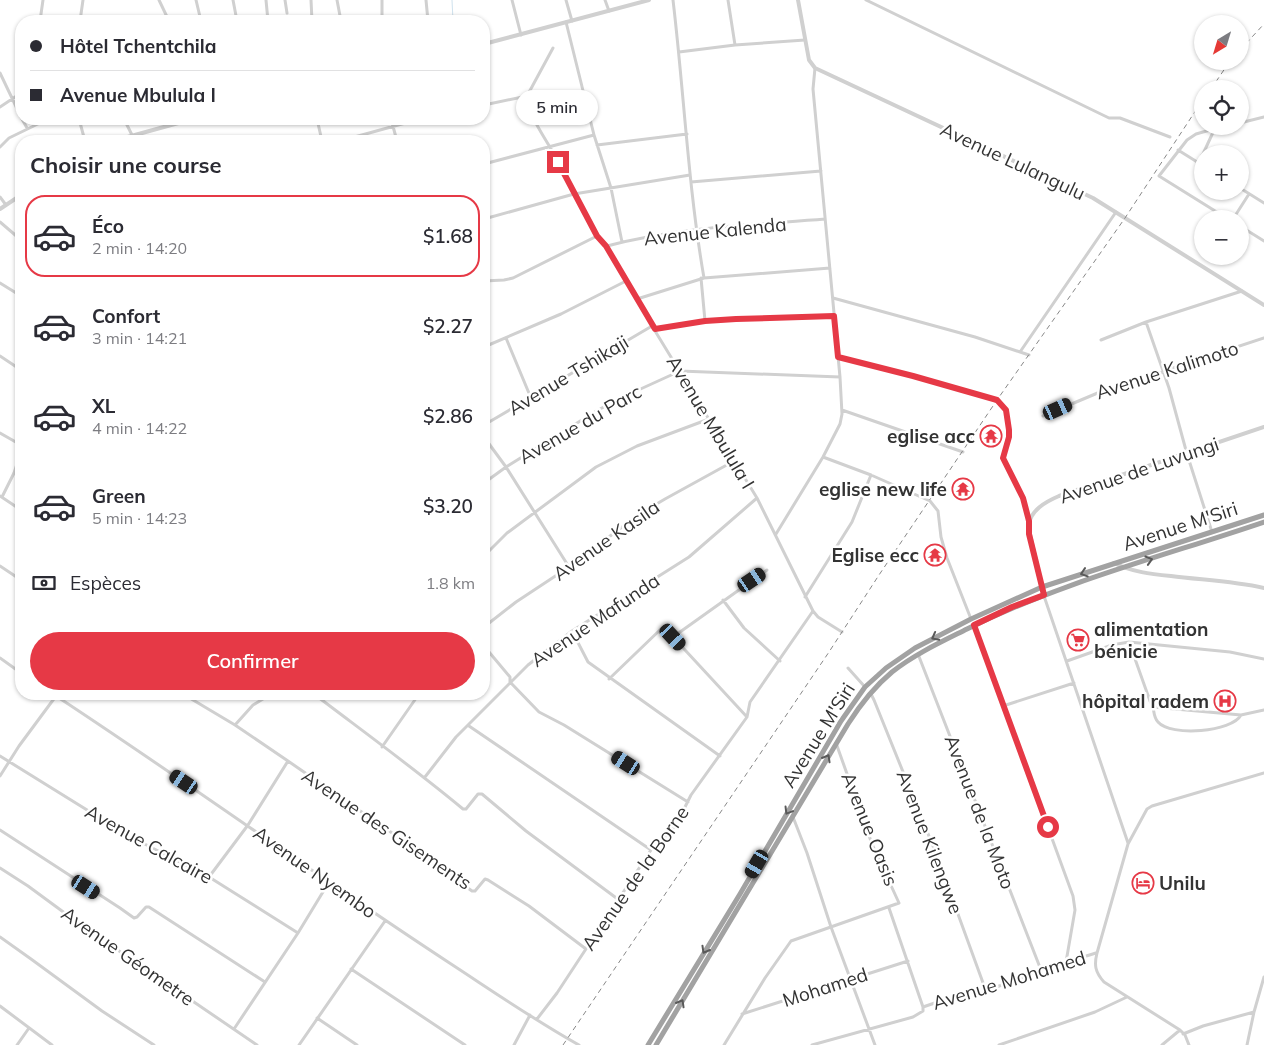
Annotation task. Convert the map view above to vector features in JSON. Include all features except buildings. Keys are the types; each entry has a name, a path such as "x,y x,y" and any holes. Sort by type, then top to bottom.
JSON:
{"highway":[{"name":"Avenue M'Siri","path":"648,1045 740,894 841,720 865,687 899,658 971,619 1042,587 1264,515"},
{"name":"Avenue M'Siri","path":"656,1045 848,724 870,693 892,672 918,654 1012,607 1264,522"},
{"path":"841,720 848,724"}],"street":[{"path":"41,15 42,0"},
{"path":"81,15 83,0"},
{"path":"159,0 166,15"},
{"path":"196,0 200,15"},
{"path":"233,0 236,15"},
{"path":"266,0 267,15"},
{"path":"285,0 287,13"},
{"path":"311,0 312,15"},
{"path":"337,0 340,15"},
{"path":"382,0 382,15"},
{"path":"426,0 427,15"},
{"path":"512,0 521,34"},
{"path":"566,0 572,21"},
{"path":"605,0 609,11"},
{"path":"490,42 649,0"},
{"path":"674,0 690,175 703,278 705,321"},
{"path":"728,0 735,45"},
{"path":"776,534 823,456 841,421 842,410 813,89 815,68 809,60 798,0"},
{"path":"866,0 1109,118 1120,118 1170,137"},
{"path":"566,22 594,135 612,188 622,242"},
{"path":"679,52 735,45 805,40"},
{"path":"490,104 527,96 553,48"},
{"name":"Avenue Lulangulu","path":"815,68 1102,203 1264,305"},
{"path":"0,73 15,103"},
{"name":"Avenue Mbulula I","path":"527,96 534,122 550,147 597,236 606,246 757,498 813,611 842,632"},
{"path":"0,107 13,99"},
{"path":"1249,121 1264,118"},
{"path":"0,147 9,138 34,125"},
{"path":"127,125 132,135 168,125"},
{"path":"363,135 400,125"},
{"path":"393,127 395,135"},
{"path":"597,144 687,134"},
{"path":"490,162 594,135"},
{"path":"1194,135 1178,150 1159,176 1214,210"},
{"path":"1178,150 1194,160"},
{"path":"691,182 821,171"},
{"path":"490,217 574,194 690,175"},
{"path":"1249,194 1264,203"},
{"path":"0,197 6,205"},
{"path":"0,209 15,199"},
{"path":"1020,352 1116,212"},
{"name":"Avenue Kalenda","path":"606,246 696,230 825,219"},
{"path":"0,222 15,235"},
{"path":"1249,232 1264,241"},
{"path":"490,281 513,278 597,236"},
{"path":"637,299 703,278 830,268"},
{"path":"490,344 561,314 626,281"},
{"path":"0,283 15,292"},
{"path":"1101,340 1146,322 1242,291"},
{"path":"833,298 975,337 1029,355"},
{"path":"654,327 705,321 834,316"},
{"path":"1146,322 1163,371 1212,532"},
{"name":"Avenue Tshikaji","path":"490,422 654,327"},
{"path":"506,338 531,398"},
{"name":"Avenue Kalimoto","path":"1044,416 1100,392 1264,338"},
{"path":"0,356 15,366"},
{"path":"838,357 894,370 997,400 1006,410 1009,437 1003,458 1022,495 1029,521 1029,534 1044,595 1128,844"},
{"path":"680,371 840,377"},
{"name":"Avenue du Parc","path":"490,479 598,410 680,371"},
{"path":"842,410 963,452"},
{"path":"490,550 501,538 534,512 596,467 637,446 709,419"},
{"name":"Avenue de Luvungi","path":"1029,521 1038,508 1059,496 1264,427"},
{"path":"0,433 15,441"},
{"path":"490,445 506,467 569,567"},
{"path":"823,456 930,501 936,508 940,519 941,536 971,619"},
{"name":"Avenue Kasila","path":"490,622 516,602 569,567 665,498 734,461"},
{"path":"15,470 1,496 15,506"},
{"path":"805,597 852,522 871,475"},
{"name":"Avenue Mafunda","path":"425,777 456,737 528,665 572,631 689,557 757,498"},
{"path":"1114,563 1123,568 1144,573 1221,581 1264,588"},
{"path":"0,566 15,576"},
{"path":"673,637 767,570"},
{"path":"723,600 744,628 780,660"},
{"name":"Avenue de la Borne","path":"537,1019 557,993 651,850 676,827 688,802 747,717 750,702 813,611"},
{"path":"974,625 1073,896 1075,910 1066,962"},
{"path":"609,678 663,628 747,717"},
{"path":"572,631 588,662 720,756"},
{"path":"1066,661 1112,645 1129,642 1230,652 1264,659"},
{"path":"1129,642 1150,701 1154,707 1155,718 1162,726 1191,731 1236,721 1241,715"},
{"path":"490,653 510,677 510,682 539,712 564,724 688,802"},
{"name":"Avenue de la Moto","path":"918,654 1041,970"},
{"path":"0,658 15,669"},
{"path":"848,668 865,687"},
{"path":"1003,706 1074,682"},
{"name":"Avenue Kilengwe","path":"870,693 934,851 986,991"},
{"path":"0,776 51,700"},
{"name":"Avenue Nyembo","path":"61,700 248,825 385,921 579,1045"},
{"name":"Avenue des Gisements","path":"193,700 236,725 395,835 472,891 476,891 484,879 488,880 530,906 586,949"},
{"path":"236,725 253,705 261,700"},
{"path":"322,700 382,747 425,777 464,810 478,794 482,794 526,830 619,900"},
{"path":"382,747 415,700"},
{"path":"1154,707 1241,715 1264,710"},
{"path":"469,726 651,850"},
{"name":"Avenue Oasis","path":"724,1045 742,1014 791,941 830,926 898,905 899,901 872,844 836,743"},
{"name":"Avenue Calcaire","path":"0,756 129,836 209,878 298,933"},
{"path":"209,878 248,825 288,761"},
{"path":"1189,1045 1180,1030 1108,985 1098,975 1094,965 1096,953 1128,844 1143,814 1152,806 1264,773"},
{"path":"793,817 830,926 875,1045"},
{"path":"0,830 134,918 146,906 149,906 266,982"},
{"name":"Avenue Géometre","path":"0,868 257,1045"},
{"path":"234,1029 298,933 329,882"},
{"name":"Avenue Oasis","path":"888,908 923,1007"},
{"path":"299,1045 385,921"},
{"path":"0,937 32,958 102,1011 154,1045"},
{"name":"Avenue Mohamed","path":"812,1045 917,1016 923,1011 923,1007 964,992 986,991 1041,970 1096,953"},
{"name":"Mohamed","path":"742,1014 908,961"},
{"path":"351,969 465,1045"},
{"path":"1246,1045 1264,977"},
{"path":"999,1045 1095,1012 1128,997"},
{"path":"0,1006 52,1045"},
{"path":"1183,1034 1254,1012"},
{"path":"514,1045 530,1015"},
{"path":"317,1018 357,1045"},
{"path":"17,1045 29,1028"},
{"path":"1162,1045 1180,1030"}],"waterway":[{"path":"452,0 453,15"}],"railway":[{"path":"1249,40 1264,24"},
{"path":"1217,80 1224,70"},
{"path":"563,1045 997,400 1125,218 1194,113"}],"place":[{"name":"eglise acc","path":"991,436"},
{"name":"eglise new life","path":"963,489"},
{"name":"Eglise ecc","path":"935,555"},
{"name":"alimentation bénicie","path":"1078,640"},
{"name":"hôpital radem","path":"1225,701"},
{"name":"Unilu","path":"1143,883"}],"route":[{"path":"558,162 597,236 606,246 655,329 705,321 834,316 838,357 885,368 997,400 1004,407 1009,434 1003,458 1023,498 1029,521 1029,534 1044,595 1012,607 974,625 1048,827"}]}
